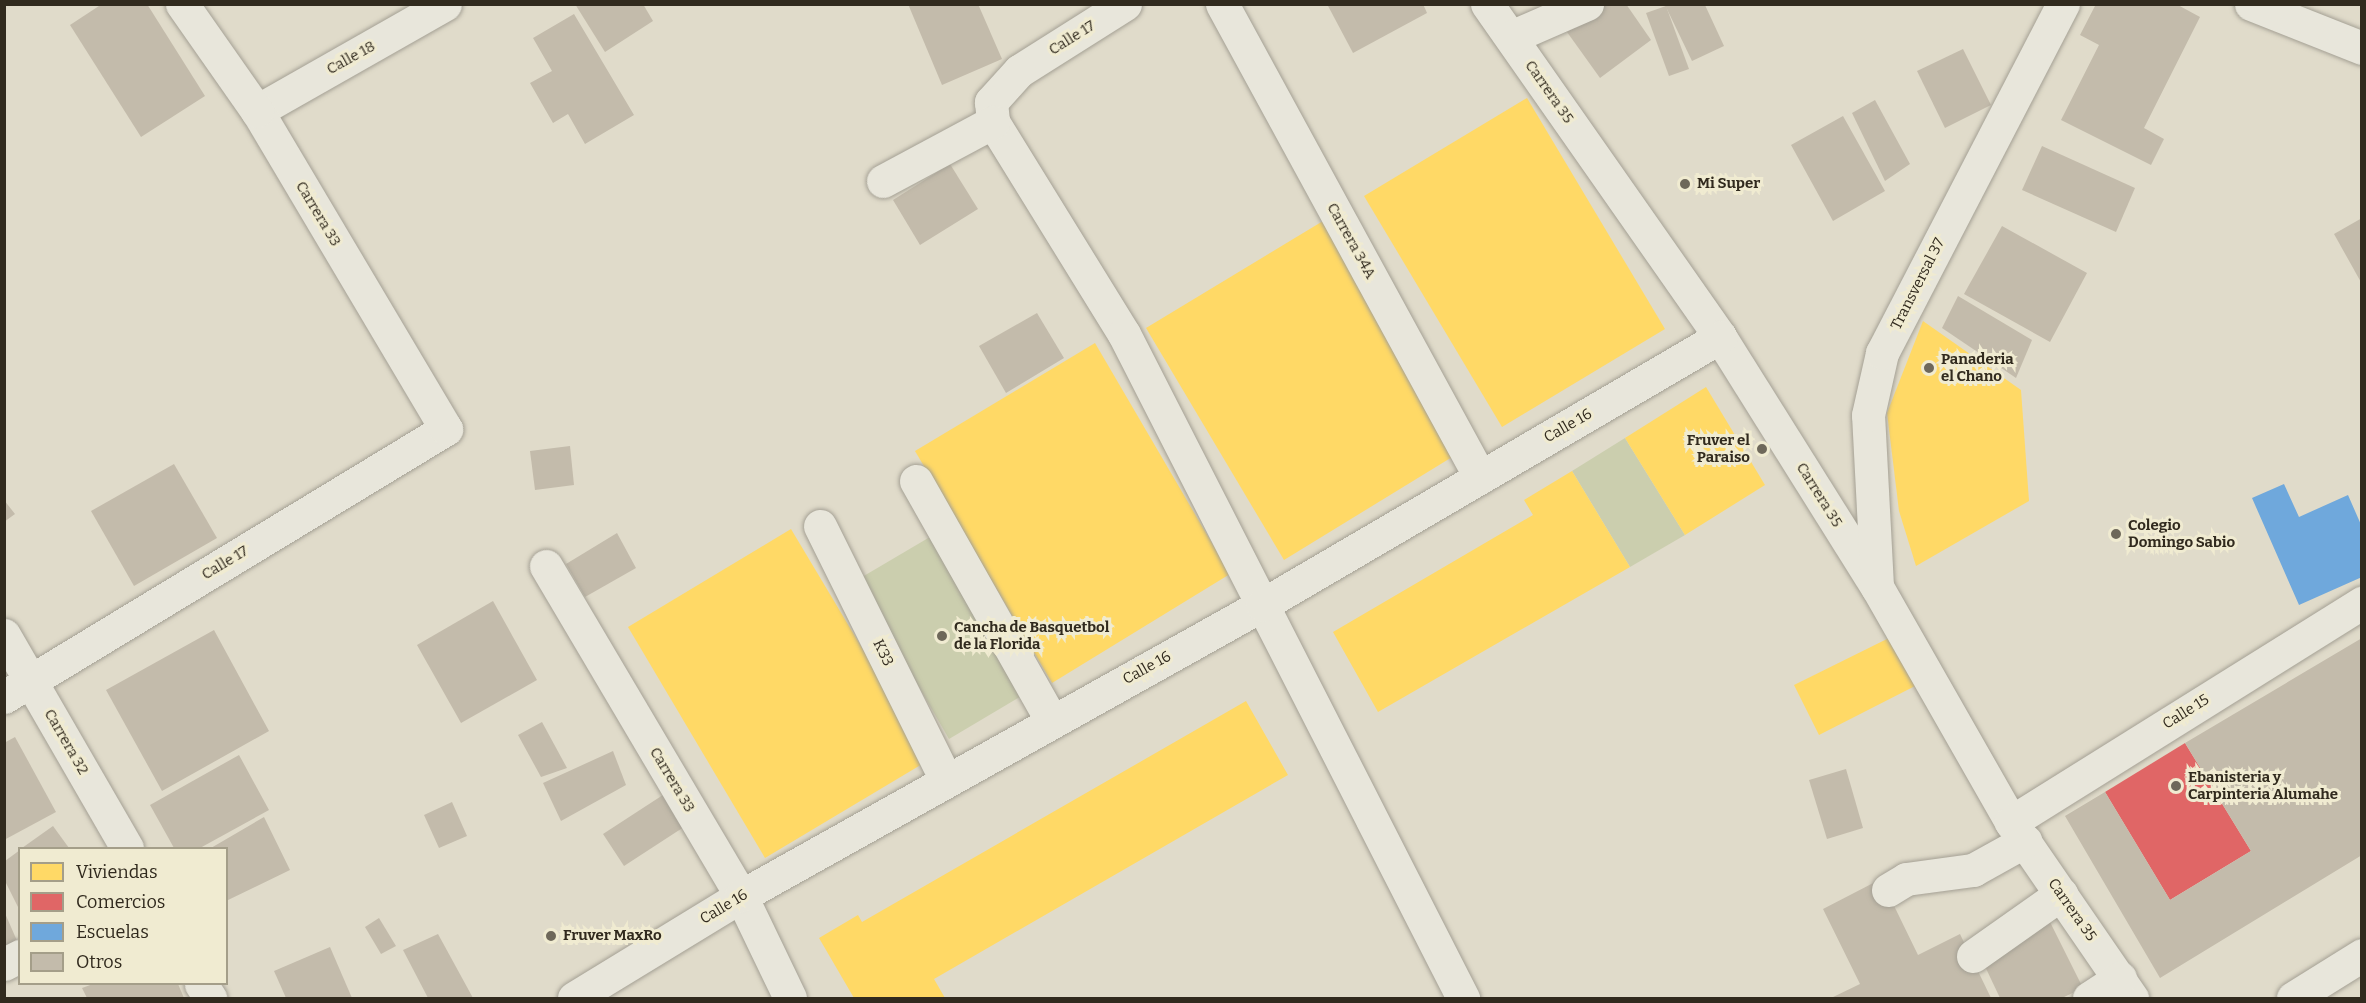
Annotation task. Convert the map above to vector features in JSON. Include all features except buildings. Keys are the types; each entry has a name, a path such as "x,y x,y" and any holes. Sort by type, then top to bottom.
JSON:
{"street":[{"name":"Carrera 33","path":"182,4 257,111 446,429"},
{"name":"Calle 18","path":"257,111 445,4"},
{"name":"Calle 17","path":"993,122 992,102 1019,71 1125,4"},
{"name":"Carrera 34A","path":"1222,4 1480,477"},
{"name":"Carrera 35","path":"1487,4 1720,337 1877,587 2018,832 2126,988"},
{"path":"1511,37 1587,4"},
{"name":"Transversal 37","path":"1877,587 1868,415 1882,353 2063,4"},
{"path":"2251,4 2361,48"},
{"path":"884,181 993,122 1124,334 1463,999"},
{"name":"Calle 16","path":"574,999 741,896 1262,605 1720,337"},
{"name":"Calle 17","path":"18,689 446,429"},
{"path":"916,481 1052,721"},
{"name":"K33","path":"820,525 946,780"},
{"name":"Carrera 33","path":"546,566 741,896 789,999"},
{"name":"Calle 15","path":"1888,890 1906,879 1973,870 2018,832 2361,603"},
{"name":"Carrera 32","path":"4,635 18,689 126,847"},
{"path":"1973,956 2061,894"},
{"path":"2293,999 2361,955"},
{"path":"4,964 18,957"},
{"path":"202,985 210,999"},
{"path":"2089,999 2126,988"}],"green space":[{"path":"1625,438 1685,535 1630,567 1572,471"},
{"name":"Cancha de Basquetbol de la Florida","path":"935,534 1028,692 949,739 857,580"}],"place":[{"name":"Mi Super","path":"1685,184"},
{"name":"Panaderia el Chano","path":"1929,368"},
{"name":"Fruver el Paraiso","path":"1762,449"},
{"name":"Colegio Domingo Sabio","path":"2116,534"},
{"name":"Cancha de Basquetbol de la Florida","path":"942,636"},
{"name":"Ebanisteria y Carpinteria Alumahe","path":"2176,786"},
{"name":"Fruver MaxRo","path":"551,936"}]}
